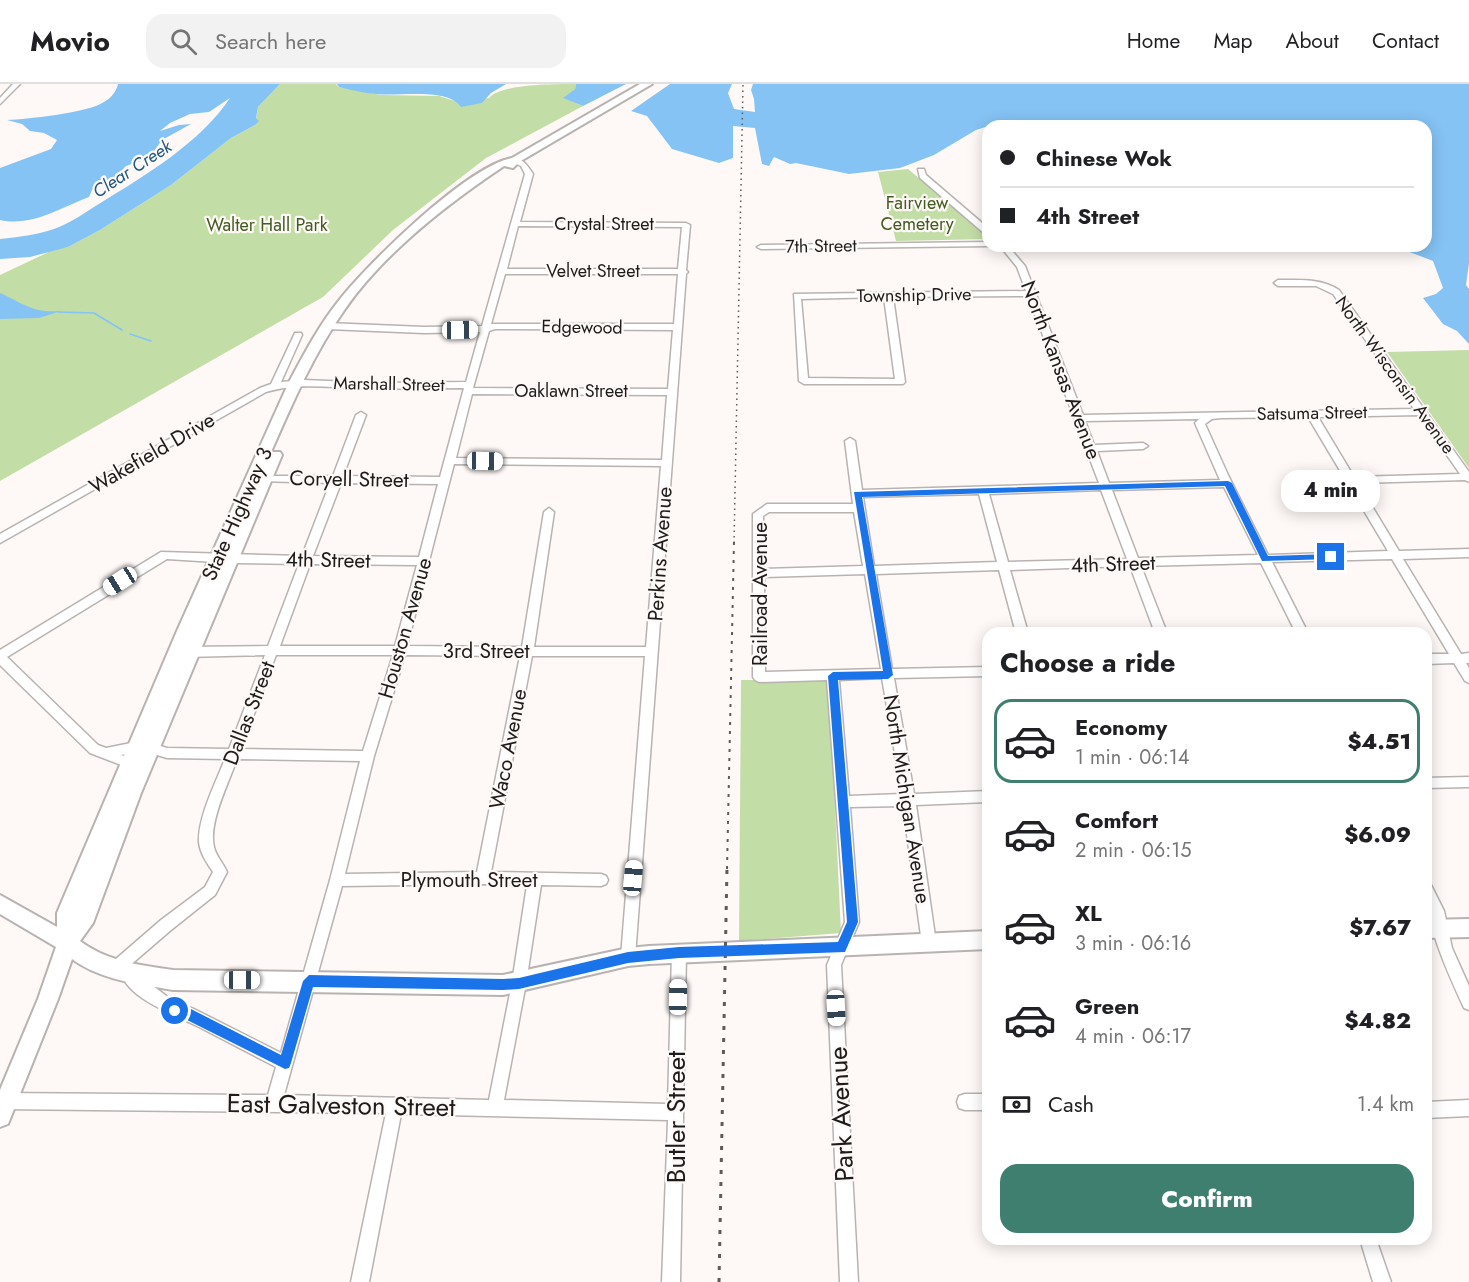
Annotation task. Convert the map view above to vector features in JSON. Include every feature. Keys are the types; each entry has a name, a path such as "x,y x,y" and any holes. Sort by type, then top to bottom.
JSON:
{"main road":[{"name":"State Highway 3","path":"2,1106 48,999 67,943 67,913 141,755 258,478 302,381 332,326 382,269 420,232 515,160 647,84"},
{"path":"0,904 67,943 88,959 121,971 172,980 519,983 628,957 982,940"},
{"path":"1434,929 1469,928"}],"street":[{"path":"0,102 17,84"},
{"name":"Houston Avenue","path":"274,1103 337,880 368,756 400,651 469,388 530,174 524,165 515,160"},
{"path":"921,171 923,176 982,227"},
{"name":"Crystal Street","path":"515,224 687,225 687,231"},
{"name":"Perkins Avenue","path":"628,957 687,231"},
{"name":"7th Street","path":"761,247 982,244"},
{"name":"North Kansas Avenue","path":"1010,252 1019,261 1159,627"},
{"name":"Velvet Street","path":"502,271 684,272"},
{"name":"North Wisconsin Avenue","path":"1278,283 1328,286 1336,292 1468,478"},
{"name":"Township Drive","path":"888,295 900,382 804,381 797,296 1031,293"},
{"name":"Edgewood","path":"332,326 424,330 486,329 494,326 679,327"},
{"path":"274,386 298,335"},
{"name":"Wakefield Drive","path":"0,538 263,390 302,381"},
{"name":"Marshall Street","path":"302,381 344,385 469,388"},
{"name":"Oaklawn Street","path":"469,388 673,392"},
{"name":"Satsuma Street","path":"1079,418 1206,418 1311,413 1422,412"},
{"path":"1311,413 1463,658 1469,678"},
{"name":"Dallas Street","path":"121,971 166,924 210,891 220,872 205,848 206,833 361,415"},
{"path":"1206,418 1202,430 1299,627"},
{"name":"North Michigan Avenue","path":"850,441 859,508 909,800 929,943"},
{"path":"1090,448 1143,446"},
{"path":"451,460 667,463"},
{"name":"Coryell Street","path":"258,478 446,481"},
{"path":"1352,480 1468,478"},
{"path":"857,494 1228,483"},
{"path":"983,490 1020,627"},
{"name":"Railroad Avenue","path":"833,676 759,677 758,514 767,508 859,508"},
{"name":"Waco Avenue","path":"483,878 527,652 549,512"},
{"name":"4th Street","path":"758,573 1469,553"},
{"name":"4th Street","path":"0,657 158,558 173,554 225,558 424,561"},
{"name":"3rd Street","path":"183,652 273,650 652,652"},
{"path":"0,657 94,749 108,753 117,761 141,755 167,753 368,756"},
{"path":"1432,659 1463,658"},
{"path":"833,676 982,671"},
{"name":"Park Avenue","path":"833,676 852,922 834,965 849,1282"},
{"path":"1432,783 1469,782"},
{"path":"843,802 982,797"},
{"name":"Plymouth Street","path":"337,880 483,878 601,880"},
{"path":"495,1108 519,983 535,879"},
{"path":"1432,901 1437,911 1434,929 1445,948 1469,1003"},
{"name":"Butler Street","path":"671,1282 676,1182 675,1112 679,953"},
{"path":"121,971 147,993 175,1011 189,1014 285,1063"},
{"path":"965,1102 982,1102"},
{"name":"East Galveston Street","path":"2,1106 274,1103 675,1112"},
{"path":"360,1282 395,1106"},
{"path":"1432,1110 1469,1108"},
{"path":"1370,1245 1382,1282"}],"green space":[{"name":"Walter Hall Park","path":"280,84 336,84 339,87 381,95 439,96 458,102 489,98 495,93 516,87 576,84 575,89 564,98 583,106 486,158 393,230 323,297 0,481 0,275 53,250 68,247 100,230 171,185 231,138 255,125 258,107"},
{"name":"Fairview Cemetery","path":"908,169 982,230 982,239 896,241 878,172"},
{"path":"1469,350 1469,468 1387,352"},
{"path":"741,680 829,680 841,933 739,941"}],"water":[{"path":"118,84 280,84 258,107 256,118 259,121 255,125 231,138 171,185 100,230 68,247 30,257 0,259 0,239 48,231 79,217 172,156 204,129 230,98 209,112 190,114 170,123 160,131 191,124 162,140 149,158 126,166 113,180 92,190 89,197 35,219 0,220 0,168 51,149 57,140 44,133 30,131 22,124 7,120 57,115 96,106 111,97"},
{"path":"337,84 506,84 491,93 482,103 461,107 445,97 422,94 371,94 339,87"},
{"path":"576,84 626,84 583,106 563,98 575,89"},
{"path":"670,84 732,84 728,93 734,109 755,112 751,90 753,84 1469,84 1469,263 1466,285 1469,289 1469,344 1457,331 1443,324 1423,298 1436,294 1443,288 1433,261 1410,252 1432,252 1432,120 982,120 982,128 934,155 900,168 849,174 796,163 790,164 774,157 769,166 762,164 755,128 733,126 733,158 719,163 672,149 647,116 631,111"},
{"path":"0,293 35,309 61,311 39,318 0,319"}],"waterway":[{"path":"58,312 94,313 122,330"},
{"path":"130,334 151,341"}],"railway":[{"path":"734,543 743,84"},
{"path":"727,869 734,541"},
{"path":"719,1282 727,867"}],"route":[{"path":"175,1011 189,1014 285,1063 309,981 503,985 628,957 679,953 841,948 852,922 833,676 888,675 857,494 1228,483 1266,559 1331,557"}],"water label":[{"name":"Clear Creek","path":"132,169"}]}
